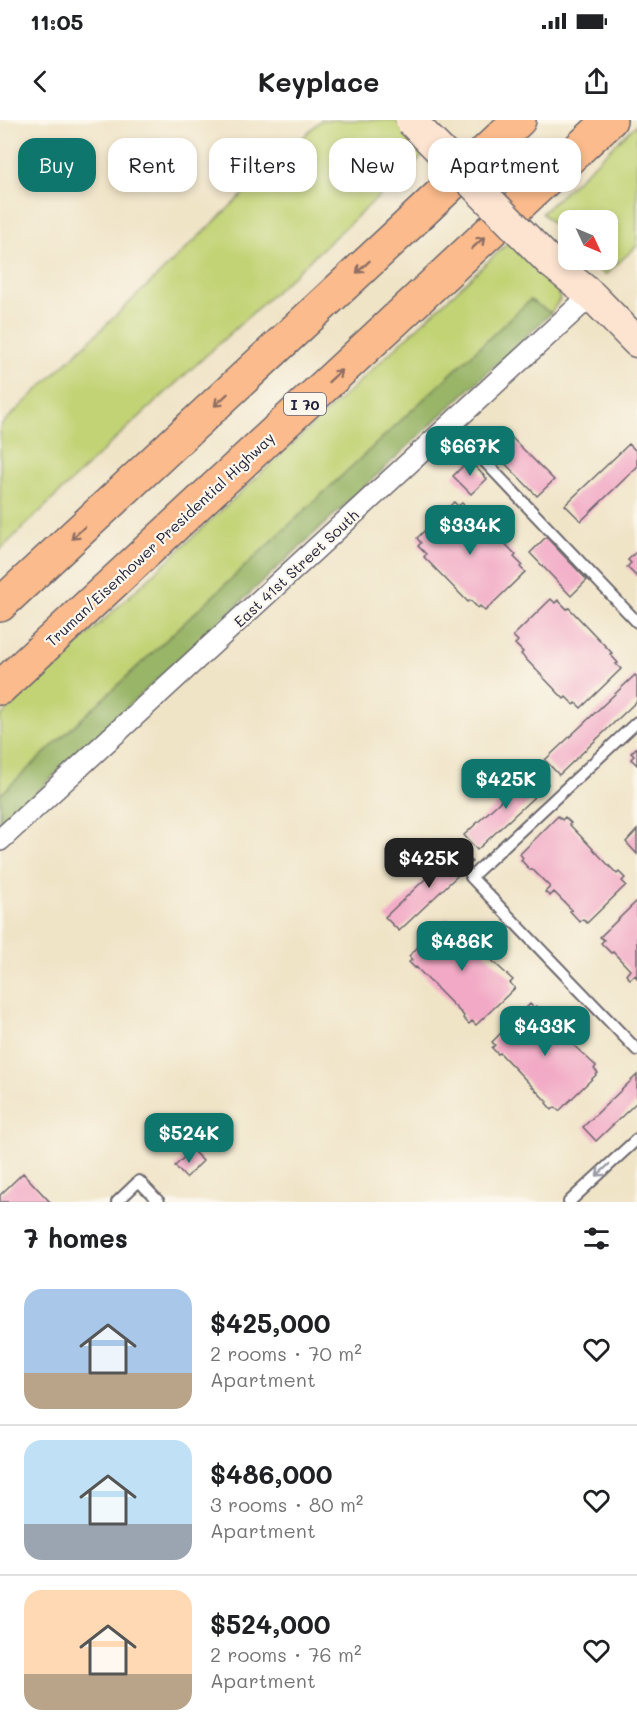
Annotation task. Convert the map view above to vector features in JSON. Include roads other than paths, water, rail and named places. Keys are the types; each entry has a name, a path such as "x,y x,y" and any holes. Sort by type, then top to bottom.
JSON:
{"highway":[{"path":"0,605 519,120"},
{"name":"Truman/Eisenhower Presidential Highway","path":"0,688 610,120"}],"main road":[{"path":"410,121 550,262 591,295 637,342"}],"street":[{"name":"East 41st Street South","path":"0,840 591,295"}],"lane":[{"path":"450,425 637,622"},
{"path":"637,722 471,878 637,1050"},
{"path":"569,1202 637,1139"},
{"path":"117,1202 139,1181 159,1202"}]}
